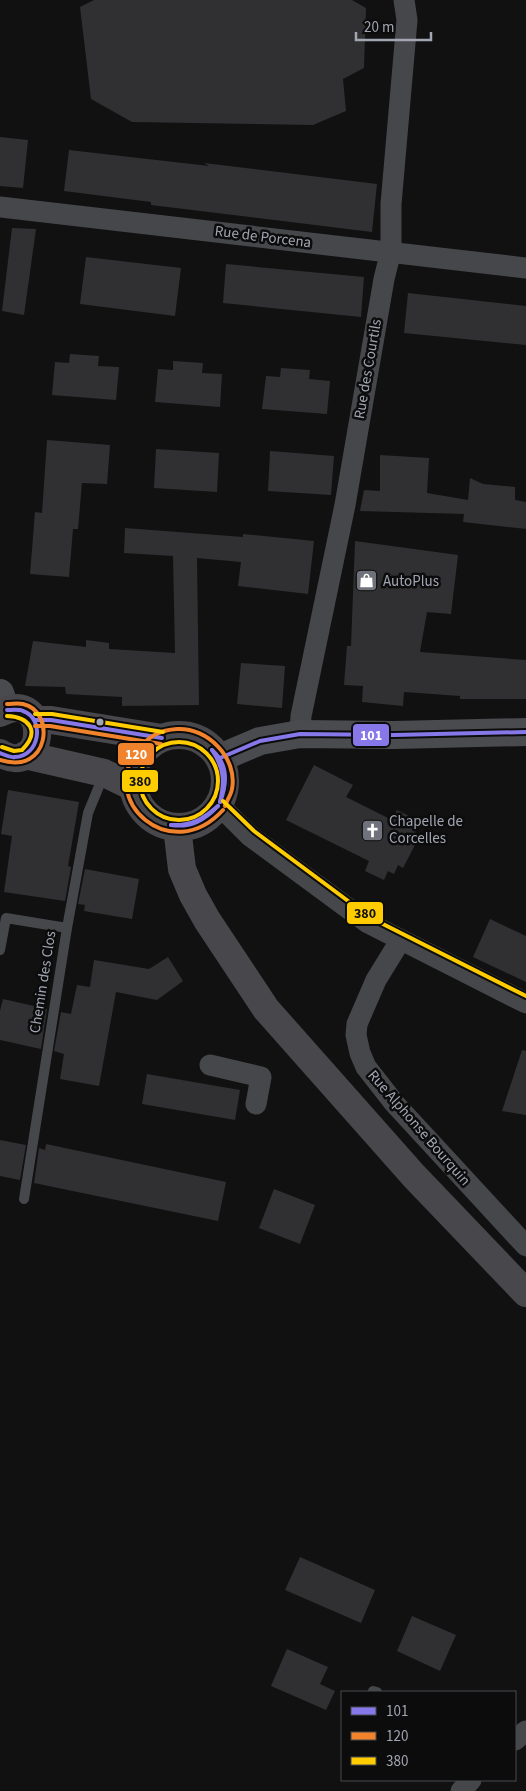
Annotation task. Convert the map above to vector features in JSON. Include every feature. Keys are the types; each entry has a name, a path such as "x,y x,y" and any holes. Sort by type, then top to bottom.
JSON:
{"main road":[{"path":"2,705 22,710 35,720 51,720 162,738"},
{"path":"12,754 36,744 39,736 35,720"},
{"path":"175,734 201,740 212,748 220,758 226,782 219,805 202,822 177,827 153,819 144,810 133,787 134,771 139,757 149,746 162,738 175,734"},
{"path":"12,754 104,773 133,787"},
{"path":"177,827 182,869 193,895 207,920 266,1009 414,1176 526,1293"}],"street":[{"name":"Rue des Courtils","path":"300,734 301,716 345,505 384,279 391,251 391,204 407,20 404,0"},
{"name":"Rue de Porcena","path":"0,206 526,268"},
{"path":"220,758 260,741 300,734 394,735 526,732"},
{"path":"219,805 250,836 368,923 400,941 526,1003"},
{"name":"Rue Alphonse Bourquin","path":"400,941 376,980 357,1024 356,1035 360,1053 366,1067 395,1104 526,1246"},
{"path":"210,1065 261,1077 256,1104"},
{"path":"516,1739 526,1731"},
{"path":"461,1791 470,1781"}],"lane":[{"name":"Chemin des Clos","path":"24,1199 67,928 88,813 104,773"},
{"path":"0,950 6,918 67,928"}],"building":[{"path":"94,0 352,0 366,8 364,68 343,79 346,111 313,125 132,122 91,99 80,7"},
{"path":"0,137 28,140 23,188 0,186"},
{"path":"69,150 209,166 204,163 377,184 372,232 151,205 151,202 64,191"},
{"path":"12,228 36,229 24,315 2,311"},
{"path":"86,257 181,268 175,316 80,304"},
{"path":"226,264 364,277 361,317 223,303"},
{"path":"408,293 526,306 526,345 404,333"},
{"path":"70,354 99,356 98,366 119,367 116,400 52,395 55,362 69,363"},
{"path":"173,361 203,363 202,373 222,374 220,407 155,402 158,369 173,370"},
{"path":"281,368 310,370 309,379 330,381 327,414 262,409 266,376 280,377"},
{"path":"47,440 110,445 107,484 82,483 78,529 73,529 69,577 30,574 35,512 42,513"},
{"path":"156,449 219,453 217,492 154,488"},
{"path":"270,451 334,456 331,495 268,491"},
{"path":"380,455 429,458 427,493 468,500 470,478 483,484 515,487 515,500 526,502 526,529 463,522 464,514 360,511 364,490 380,491"},
{"path":"125,528 243,537 243,534 314,541 308,594 238,586 241,562 197,558 199,705 122,706 122,697 66,694 65,687 25,686 33,641 86,647 86,640 109,643 109,649 175,653 173,556 124,553"},
{"path":"355,541 458,555 451,614 427,612 420,652 526,660 526,699 460,699 460,696 404,692 403,706 362,702 363,686 344,685 347,646 351,646"},
{"path":"241,663 285,666 282,708 237,704"},
{"name":"Chapelle de Corcelles","path":"314,765 353,785 346,797 392,820 397,810 421,822 412,839 417,841 403,868 398,865 394,874 388,871 384,880 365,871 369,861 286,820"},
{"path":"8,790 79,802 68,866 71,867 65,901 4,892 12,836 1,834"},
{"path":"85,869 139,879 132,919 84,911 85,905 78,904"},
{"path":"490,919 526,936 526,982 473,957"},
{"path":"168,957 183,981 157,1000 116,992 99,1086 60,1079 64,1054 54,1051 61,1012 71,1014 77,985 90,987 94,960 149,969"},
{"path":"3,999 47,1009 41,1049 0,1040 0,1011"},
{"path":"522,1050 526,1051 526,1115 502,1111"},
{"path":"147,1074 240,1090 235,1120 142,1104"},
{"path":"0,1140 26,1145 20,1180 0,1176"},
{"path":"46,1144 226,1182 218,1221 34,1183 39,1148 45,1150"},
{"path":"274,1189 315,1205 300,1244 259,1228"},
{"path":"300,1557 375,1590 361,1623 285,1590"},
{"path":"412,1616 456,1635 440,1671 397,1651"},
{"path":"287,1649 328,1667 320,1684 335,1691 326,1710 271,1686"}],"transit line":[{"name":"120","path":"0,760 17,762 29,759 38,751 43,741 43,729 40,718 34,709 23,704 7,704"},
{"name":"101","path":"0,753 12,757 23,755 30,751 37,737 35,722 30,715 21,710 7,710"},
{"name":"380","path":"35,714 52,714 163,732"},
{"name":"380","path":"2,747 14,751 22,750 31,737 30,726 26,722 7,716"},
{"name":"101","path":"35,720 51,720 162,738"},
{"name":"120","path":"35,726 50,726 161,744"},
{"name":"120","path":"223,810 203,826 182,832 162,829 145,820 133,806 127,788 128,769 139,749 155,734 177,729 199,733 218,747 230,766 233,777 232,789 225,806"},
{"name":"101","path":"220,758 260,741 300,734 394,735 526,732"},
{"name":"380","path":"179,742 194,745 211,759 215,766 218,781 215,796 201,813 194,817 179,820 164,817 147,803 143,796 140,781 143,766 157,749 164,745 179,742"},
{"name":"101","path":"212,750 221,762 225,775 220,802"},
{"name":"101","path":"212,750 219,763 222,775 223,788 220,802"},
{"name":"380","path":"223,801 254,831 371,918 526,996"},
{"name":"101","path":"171,825 197,821 218,806"},
{"name":"101","path":"171,825 178,826 197,822 218,806"}],"place":[{"name":"AutoPlus","path":"367,581"},
{"name":"Chapelle de Corcelles","path":"373,830"}]}
